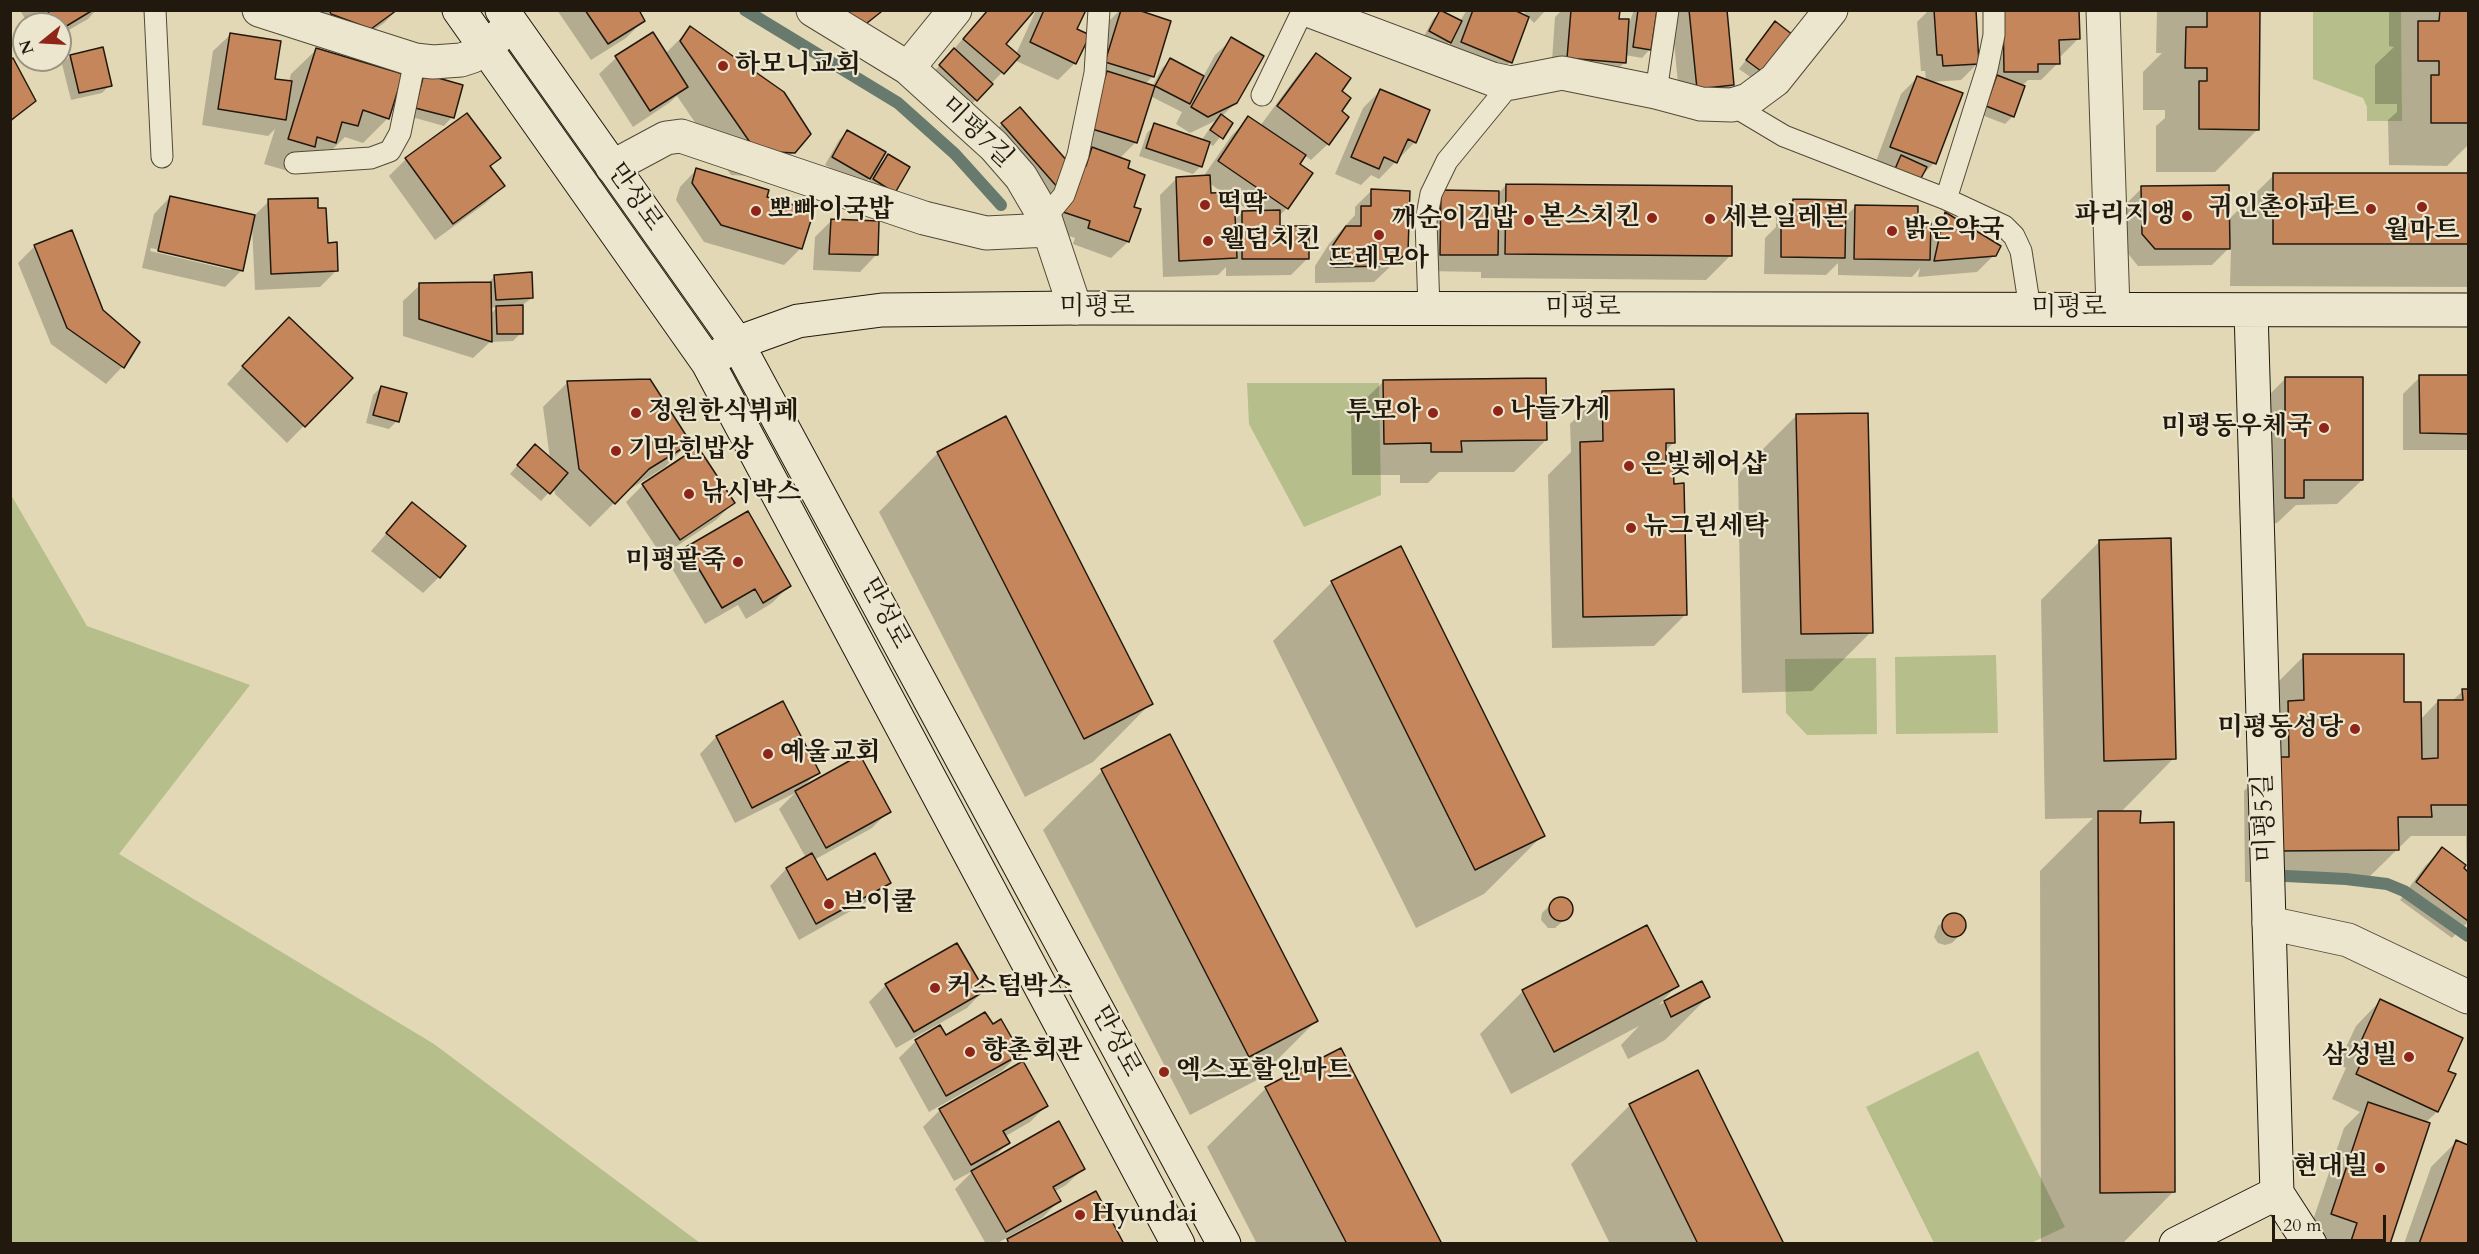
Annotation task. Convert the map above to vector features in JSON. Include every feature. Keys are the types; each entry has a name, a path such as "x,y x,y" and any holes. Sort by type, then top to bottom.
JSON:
{"street":[{"path":"259,10 415,60 433,62 461,60 485,48 507,18"},
{"name":"만성로","path":"459,10 708,363 1178,1244"},
{"path":"908,68 954,10"},
{"path":"1313,11 1492,79 1511,83 1562,73 1656,92 1701,104 1732,105 1748,100 1775,80 1831,10"},
{"path":"2103,10 2113,309"},
{"name":"미평7길","path":"814,11 908,68 994,146 1021,177 1047,224 1075,308"},
{"name":"만성로","path":"507,18 737,344 1224,1244"},
{"path":"612,167 666,138 681,136 924,218 986,233 1047,224"},
{"name":"미평로","path":"708,363 737,344 798,321 882,310 1075,308 2469,310"},
{"name":"미평5길","path":"2251,310 2277,1193"},
{"path":"2269,923 2348,940 2469,997"},
{"path":"2176,1244 2277,1193 2310,1244"}],"lane":[{"path":"155,10 162,157"},
{"path":"1047,224 1064,195 1078,155 1095,74 1100,10"},
{"path":"1656,92 1668,10"},
{"path":"1946,199 1988,69 1994,36 1994,10"},
{"path":"1262,95 1313,11"},
{"path":"295,163 371,158 390,151 400,134 415,60"},
{"path":"1429,309 1426,221 1431,194 1447,161 1511,83"},
{"path":"1732,105 1784,136 1946,199 2004,226 2014,236 2021,251 2030,309"}],"green space":[{"path":"2313,11 2401,11 2402,121 2367,121 2367,107 2363,98 2313,79"},
{"path":"1247,383 1379,383 1381,495 1304,527 1249,424"},
{"path":"10,493 87,626 250,685 119,854 434,1044 700,1243 11,1243"},
{"path":"1996,655 1998,733 1896,734 1895,657"},
{"path":"1876,658 1877,734 1807,735 1786,713 1785,659"},
{"path":"1978,1051 2065,1227 2031,1243 1934,1243 1866,1107"}],"building":[{"path":"47,10 93,10 72,23 72,12 48,12"},
{"path":"329,10 397,10 371,29 331,14"},
{"path":"585,10 639,10 645,21 608,44"},
{"path":"841,10 880,10 881,12 862,27"},
{"path":"988,10 1035,10 1006,44 1020,56 1004,74 963,39"},
{"path":"1044,10 1086,10 1077,29 1090,35 1076,64 1030,42"},
{"path":"1121,10 1138,10 1171,21 1154,77 1105,62"},
{"path":"1440,10 1462,21 1451,43 1429,31"},
{"path":"1473,10 1514,10 1529,17 1512,63 1461,42"},
{"path":"1571,10 1620,10 1619,19 1629,19 1626,63 1567,58"},
{"path":"1638,10 1657,10 1651,50 1633,47"},
{"path":"1689,10 1727,10 1734,85 1697,89"},
{"path":"1934,10 1976,10 1979,64 1943,66 1942,55 1937,55"},
{"path":"2003,10 2079,10 2080,39 2059,40 2060,64 2038,64 2038,72 2004,72"},
{"path":"2207,10 2260,10 2259,130 2199,129 2199,81 2207,81 2207,68 2185,68 2186,27 2207,27"},
{"path":"2440,10 2468,10 2468,123 2431,123 2431,75 2439,75 2439,61 2418,61 2418,21 2439,21"},
{"path":"1775,21 1793,35 1765,74 1746,60"},
{"name":"하모니교회","path":"690,26 784,92 811,134 795,153 756,151 680,41"},
{"path":"653,32 688,87 650,111 615,56"},
{"path":"230,33 281,41 275,79 292,81 286,120 218,109"},
{"path":"1231,37 1264,56 1237,103 1208,117 1191,107"},
{"path":"103,47 112,86 79,93 72,55"},
{"path":"316,48 403,74 389,119 363,110 358,126 342,122 336,143 317,137 315,147 288,139"},
{"path":"954,48 993,84 977,101 939,65"},
{"path":"1316,53 1351,78 1342,91 1351,98 1342,111 1349,117 1329,145 1277,106"},
{"path":"1170,58 1204,76 1190,104 1155,86"},
{"path":"12,59 12,72 20,72 36,101 10,121 10,60"},
{"path":"1107,71 1155,86 1137,143 1089,128"},
{"path":"424,74 463,85 454,118 415,108"},
{"path":"1997,75 2025,86 2014,117 1986,106"},
{"path":"1917,76 1963,93 1936,164 1890,147"},
{"path":"1380,89 1430,110 1416,143 1408,139 1397,163 1384,157 1379,169 1351,157"},
{"path":"1020,107 1068,162 1059,189 1001,123"},
{"path":"467,113 501,158 490,166 505,186 453,224 405,158"},
{"path":"1221,114 1233,123 1223,139 1210,130"},
{"path":"1248,116 1306,155 1300,164 1313,173 1288,209 1218,161"},
{"path":"1154,123 1210,142 1202,167 1146,148"},
{"path":"847,130 886,152 870,179 832,157"},
{"path":"1092,147 1130,161 1128,168 1145,175 1134,207 1141,209 1129,242 1088,228 1090,221 1063,212 1080,164 1086,166"},
{"path":"888,154 910,167 895,193 873,179"},
{"path":"1901,155 1927,167 1920,180 1895,169"},
{"path":"696,168 769,190 767,197 814,211 802,249 721,225 692,183"},
{"name":"귀인촌아파트","path":"2273,173 2468,173 2468,244 2273,244"},
{"path":"1210,175 1211,193 1234,192 1237,258 1179,261 1176,177"},
{"path":"1506,184 1732,186 1732,256 1505,254"},
{"path":"2229,185 2230,249 2155,249 2142,234 2141,186"},
{"path":"1371,189 1410,191 1408,252 1392,266 1331,267 1331,248 1346,226 1361,226 1361,206 1371,206"},
{"path":"1441,190 1499,191 1498,255 1440,255"},
{"path":"170,196 255,215 243,271 158,251"},
{"path":"318,198 318,208 326,208 328,243 337,242 338,271 271,274 268,199"},
{"path":"1793,199 1846,200 1845,258 1781,257 1781,220 1792,220"},
{"path":"1855,205 1918,206 1918,223 1931,223 1930,260 1854,259"},
{"path":"1280,210 1280,226 1309,226 1309,259 1242,259 1242,211"},
{"path":"1945,212 2001,246 1996,256 1934,261"},
{"path":"831,219 879,221 878,255 829,254"},
{"path":"72,230 103,310 140,342 124,368 67,328 34,245"},
{"path":"532,272 533,298 496,300 494,275"},
{"path":"491,282 492,342 419,319 419,283"},
{"path":"523,305 523,334 497,334 496,306"},
{"path":"289,317 353,378 305,427 242,366"},
{"path":"2419,375 2468,375 2468,434 2420,433"},
{"name":"미평동우체국","path":"2285,377 2363,377 2363,480 2304,480 2304,498 2285,498"},
{"path":"1546,378 1547,440 1461,441 1462,452 1431,452 1431,443 1384,444 1383,380"},
{"path":"650,379 691,443 649,469 615,504 579,469 567,381"},
{"path":"381,386 407,393 399,422 373,415"},
{"path":"1674,389 1675,443 1666,443 1666,463 1673,463 1674,484 1684,483 1687,615 1583,617 1580,442 1603,441 1602,391"},
{"path":"1868,413 1873,633 1801,634 1796,414"},
{"path":"1006,416 1153,704 1084,739 937,452"},
{"path":"535,444 568,473 550,494 517,465"},
{"path":"698,447 735,503 680,540 642,484"},
{"path":"412,502 466,546 440,578 386,533"},
{"path":"748,511 791,586 763,603 755,589 722,608 686,547"},
{"path":"2171,538 2176,759 2104,761 2099,540"},
{"path":"1401,546 1545,836 1475,870 1331,581"},
{"name":"미평동성당","path":"2303,654 2404,654 2404,702 2421,702 2422,759 2438,758 2438,700 2463,700 2462,689 2468,689 2468,805 2431,805 2432,817 2398,817 2399,850 2277,851 2276,757 2289,757 2288,701 2304,700"},
{"name":"예울교회","path":"783,701 820,773 752,808 716,736"},
{"path":"1170,734 1318,1021 1249,1057 1101,769"},
{"path":"860,755 891,812 826,848 795,791"},
{"path":"2098,811 2141,811 2140,823 2174,822 2175,1192 2100,1193"},
{"path":"2442,847 2466,865 2464,868 2468,872 2468,921 2416,882"},
{"name":"브이쿨","path":"812,853 827,880 875,853 891,883 816,924 786,868"},
{"path":"1561,897 1570,900 1573,909 1570,918 1561,921 1552,918 1549,909 1552,900"},
{"path":"1954,913 1963,916 1966,925 1963,934 1954,937 1945,934 1942,925 1945,916"},
{"path":"1647,925 1679,986 1554,1052 1522,990"},
{"name":"커스텀박스","path":"957,943 985,991 914,1032 885,984"},
{"path":"1702,981 1710,997 1671,1017 1664,1001"},
{"name":"삼성빌","path":"2380,999 2463,1038 2448,1071 2456,1074 2438,1112 2356,1074 2370,1043 2362,1039"},
{"path":"985,1012 993,1024 1001,1019 1021,1054 946,1096 915,1040 940,1025 946,1035"},
{"path":"1341,1048 1442,1244 1347,1244 1265,1087"},
{"path":"1023,1061 1048,1106 1003,1131 1010,1143 971,1165 939,1109"},
{"path":"1698,1070 1784,1244 1698,1244 1629,1104"},
{"name":"현대빌","path":"2368,1102 2430,1123 2390,1244 2350,1244 2357,1223 2331,1214"},
{"path":"1059,1121 1085,1169 1053,1187 1061,1201 1006,1232 971,1171"},
{"path":"2456,1140 2468,1145 2468,1244 2419,1244"},
{"name":"Hyundai","path":"1096,1191 1124,1244 1009,1244 1007,1239"}],"waterway":[{"path":"745,10 898,103 955,154 1001,205"},
{"path":"2286,876 2387,884 2404,891 2468,936"}],"place":[{"name":"하모니교회","path":"723,66"},
{"name":"떡딱","path":"1205,205"},
{"name":"월마트","path":"2422,207"},
{"name":"귀인촌아파트","path":"2371,209"},
{"name":"뽀빠이국밥","path":"756,211"},
{"name":"파리지앵","path":"2187,216"},
{"name":"본스치킨","path":"1652,218"},
{"name":"세븐일레븐","path":"1710,219"},
{"name":"깨순이김밥","path":"1529,220"},
{"name":"밝은약국","path":"1892,231"},
{"name":"뜨레모아","path":"1379,235"},
{"name":"웰덤치킨","path":"1208,241"},
{"name":"나들가게","path":"1498,411"},
{"name":"정원한식뷔페","path":"636,413"},
{"name":"투모아","path":"1433,413"},
{"name":"미평동우체국","path":"2324,428"},
{"name":"기막힌밥상","path":"616,451"},
{"name":"은빛헤어샵","path":"1629,466"},
{"name":"낚시박스","path":"689,494"},
{"name":"뉴그린세탁","path":"1631,528"},
{"name":"미평팥죽","path":"738,562"},
{"name":"미평동성당","path":"2355,729"},
{"name":"예울교회","path":"768,754"},
{"name":"브이쿨","path":"829,904"},
{"name":"커스텀박스","path":"935,988"},
{"name":"향촌회관","path":"970,1052"},
{"name":"삼성빌","path":"2409,1057"},
{"name":"엑스포할인마트","path":"1164,1072"},
{"name":"현대빌","path":"2380,1168"},
{"name":"Hyundai","path":"1080,1215"}]}
